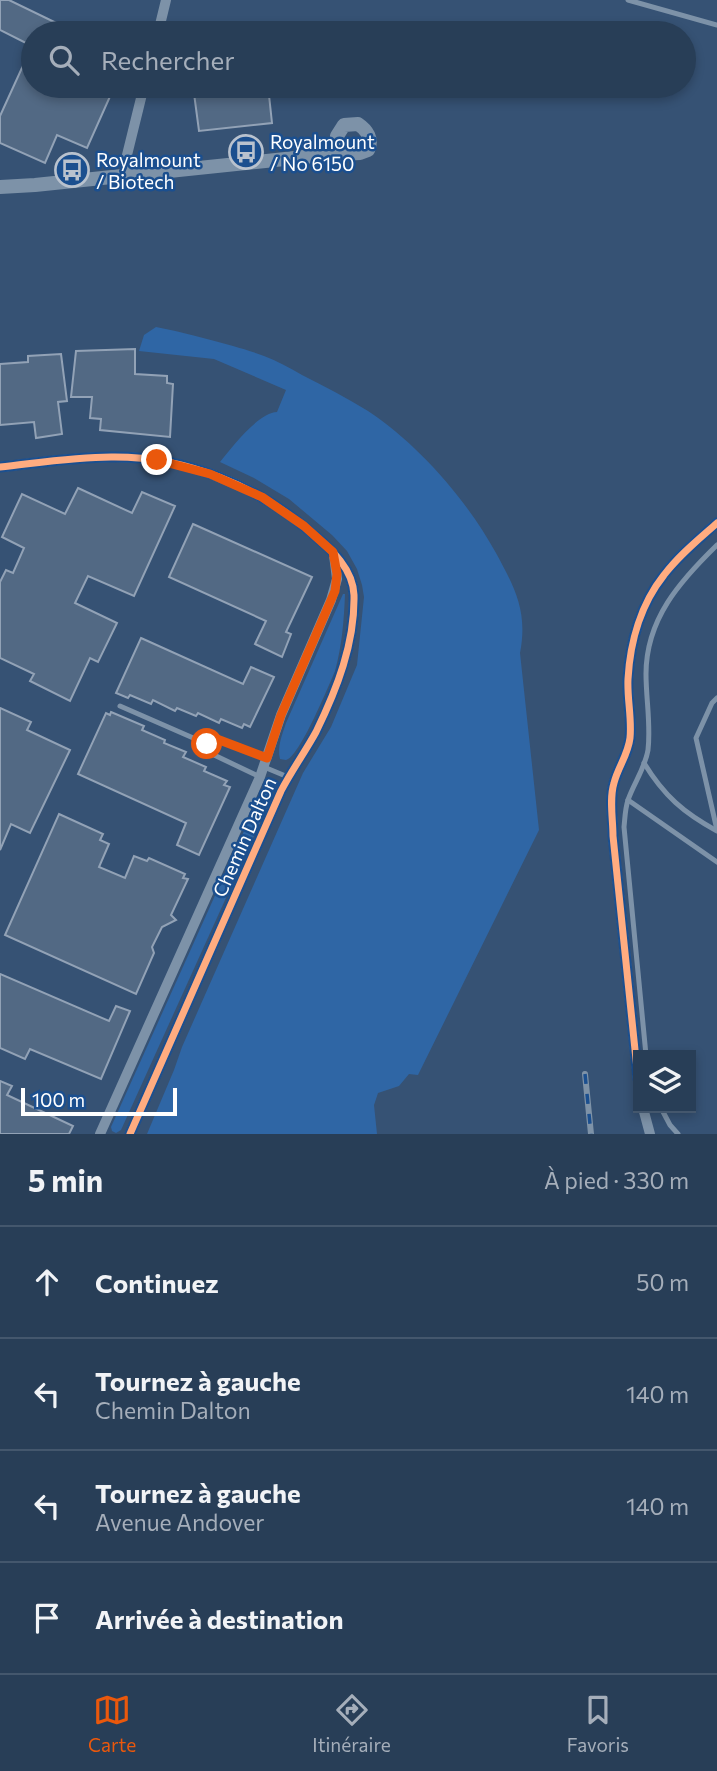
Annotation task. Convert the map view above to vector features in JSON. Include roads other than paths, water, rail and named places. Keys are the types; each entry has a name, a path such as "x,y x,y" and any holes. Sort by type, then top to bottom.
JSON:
{"street":[{"path":"161,21 166,0"},
{"path":"129,175 127,155 141,98"},
{"path":"0,187 335,155"},
{"path":"0,467 110,457 142,458 182,466 218,477 262,497 304,526 333,552"},
{"path":"635,1050 612,805 613,783 626,755 630,737 628,682 632,648 638,624 652,591 679,557 717,523"},
{"name":"Chemin Dalton","path":"100,1134 264,767 281,715 335,591 337,574 333,552"},
{"name":"Chemin Dalton","path":"130,1134 288,778 316,732 341,675 347,652 353,589 349,575 333,552"},
{"path":"644,1113 650,1134"}],"lane":[{"path":"628,0 717,25"},
{"path":"646,1050 624,827 628,800 647,755 647,659 655,626 676,587 717,545"},
{"path":"717,698 712,703 696,738 717,831"},
{"path":"120,706 207,744 212,754 264,767"},
{"path":"207,744 209,736 288,778"},
{"path":"644,763 658,786 670,799 686,813 717,831"},
{"path":"628,800 717,862"},
{"path":"664,1113 678,1134"}],"railway":[{"path":"585,1074 591,1134"}],"place":[{"name":"Royalmount / No 6150","path":"246,152"},
{"name":"Royalmount / Biotech","path":"72,170"}]}
